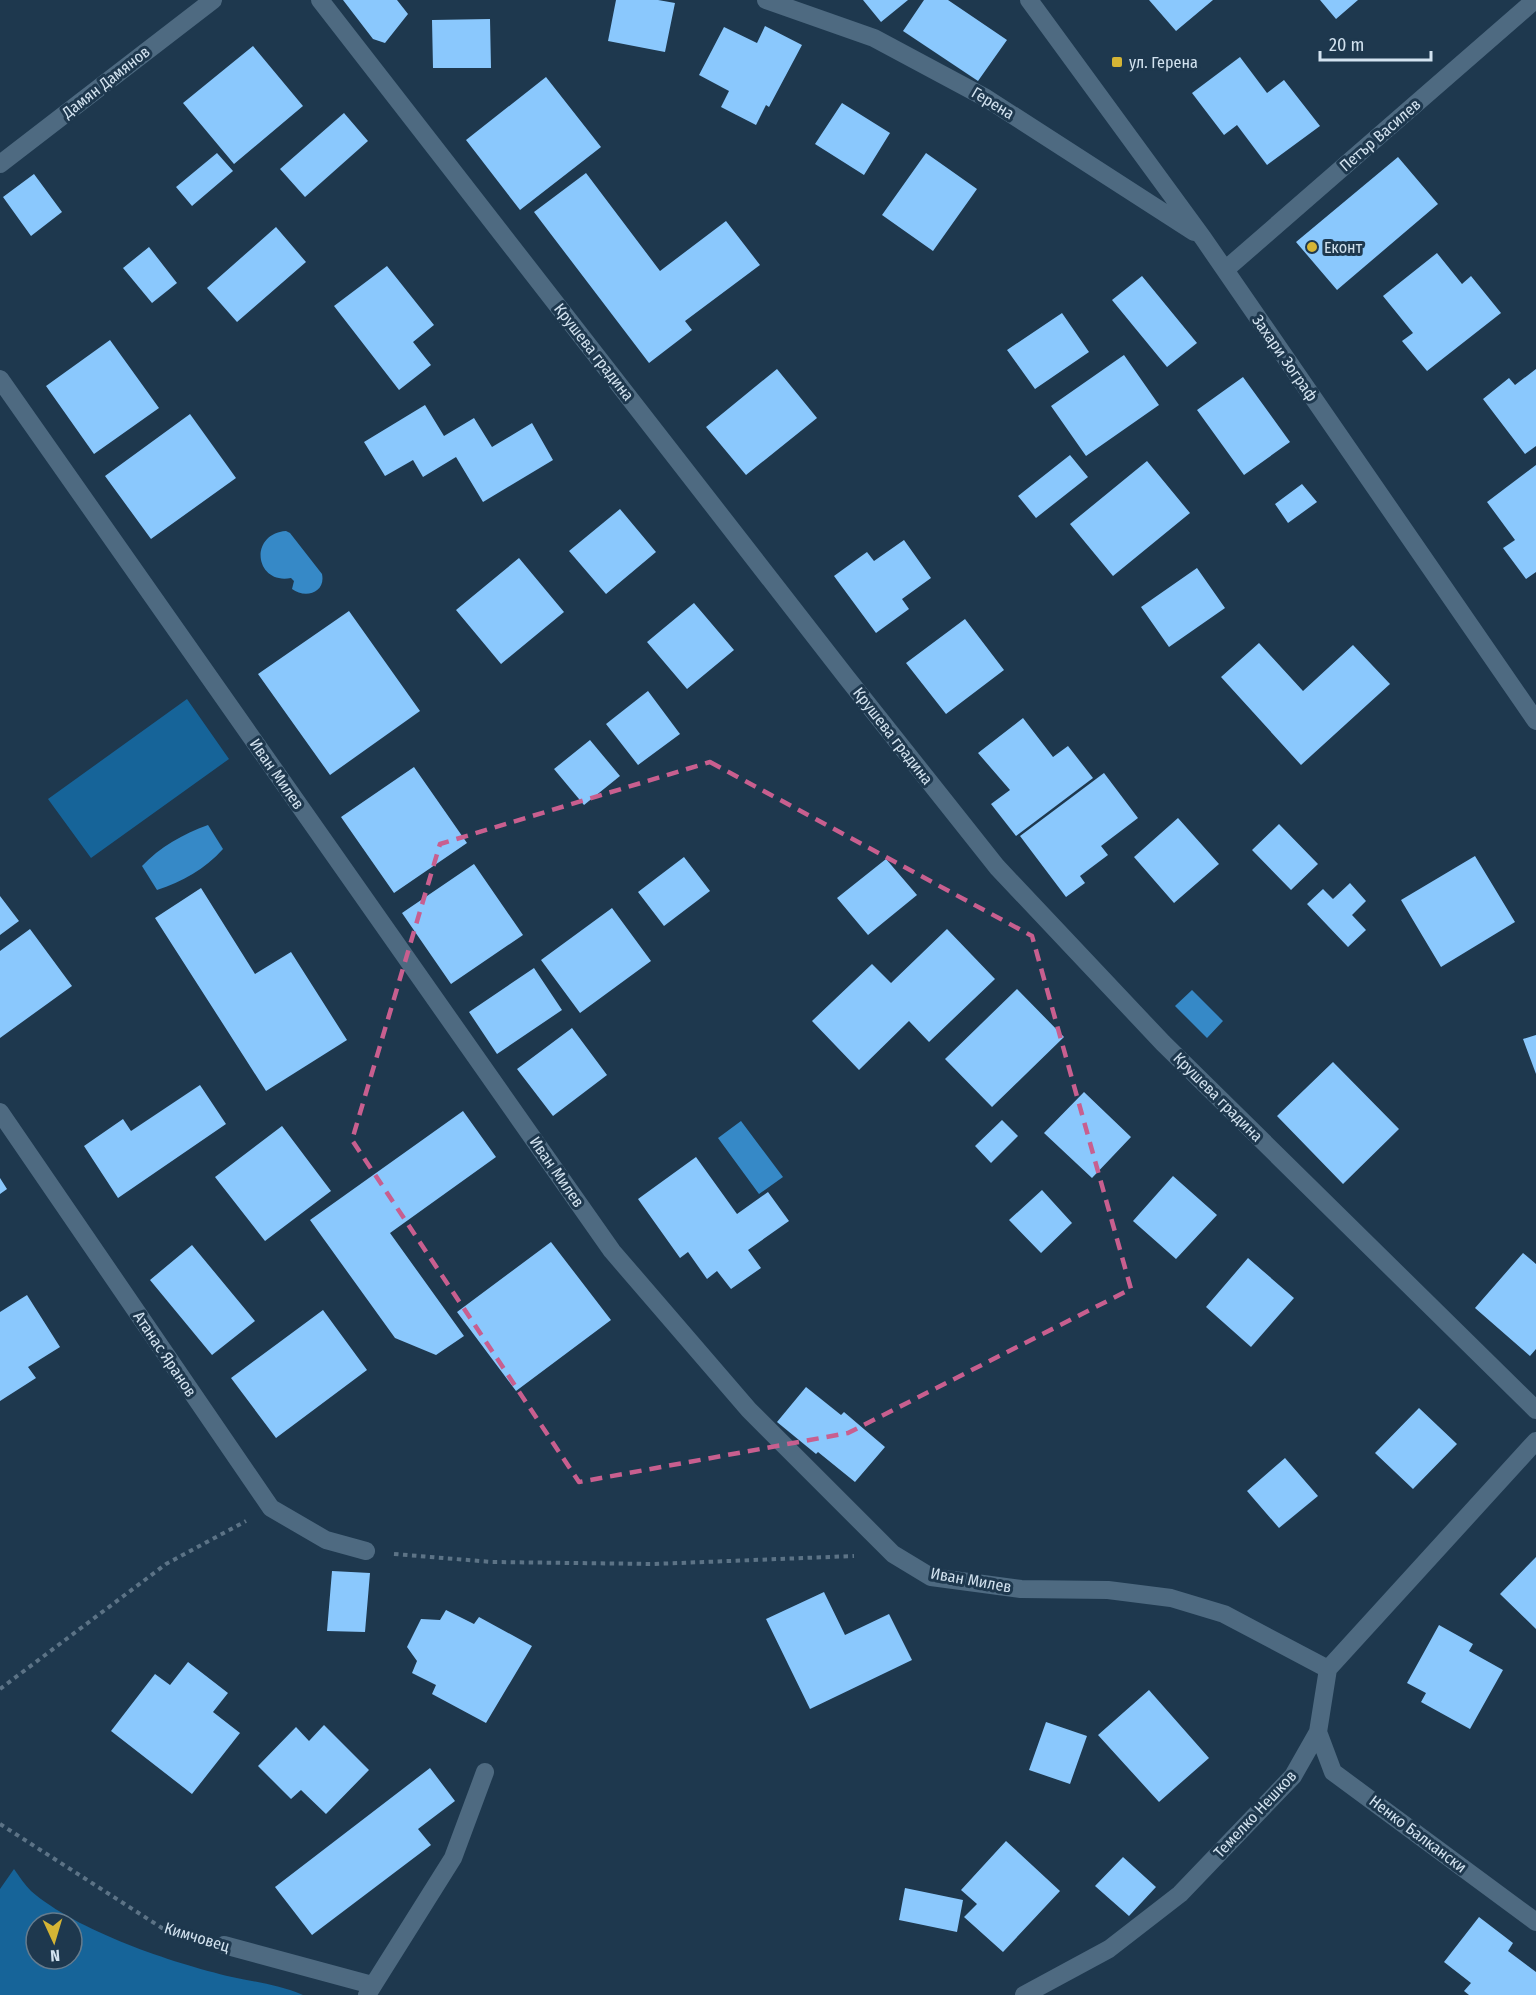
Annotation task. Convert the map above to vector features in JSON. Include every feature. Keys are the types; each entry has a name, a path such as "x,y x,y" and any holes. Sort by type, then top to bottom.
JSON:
{"street":[{"name":"Дамян Дамянов","path":"0,164 213,0"},
{"name":"Крушева градина","path":"320,0 847,678 997,867 1163,1043 1536,1410"},
{"name":"Герена","path":"766,0 874,38 986,98 1203,238"},
{"name":"Захари Зограф","path":"1029,0 1203,238 1536,721"},
{"name":"Петър Василев","path":"1225,270 1535,0"},
{"name":"Иван Милев","path":"0,379 612,1251 749,1410 893,1554 931,1577 1020,1589 1108,1590 1171,1598 1224,1614 1328,1669"},
{"name":"Атанас Яранов","path":"0,1112 271,1508 326,1540 366,1551"},
{"path":"1328,1669 1536,1441"},
{"name":"Темелко Нешков","path":"1024,1995 1109,1949 1180,1894 1293,1776 1318,1732 1328,1669"},
{"name":"Ненко Балкански","path":"1318,1732 1333,1772 1536,1922"},
{"path":"369,1990 453,1858 485,1772"},
{"name":"Кимчовец","path":"224,1945 369,1990"}],"path":[{"path":"0,1689 166,1564 271,1508"},
{"path":"366,1551 492,1562 654,1564 893,1554"},
{"name":"Кимчовец","path":"0,1824 162,1928 224,1945"}],"highlighted area":[{"path":"710,762 1032,936 1131,1289 848,1433 579,1482 352,1140 440,844"}],"shaded area":[{"path":"286,531 322,574 321,586 318,590 308,594 297,592 292,589 294,581 291,578 279,578 270,574 264,567 261,549 274,534"},
{"path":"187,699 229,759 91,858 48,799"},
{"path":"208,825 223,849 193,874 157,890 142,866 172,842"},
{"path":"1192,990 1223,1021 1207,1038 1175,1006"},
{"path":"741,1121 783,1177 759,1194 718,1138"},
{"path":"14,1869 31,1891 59,1911 24,1911 24,1971 84,1971 84,1924 154,1954 208,1971 277,1986 303,1995 0,1995 0,1889"}],"building":[{"path":"343,0 397,0 408,14 385,43 373,39"},
{"path":"616,0 658,0 675,3 665,52 608,41"},
{"path":"863,0 908,0 881,22"},
{"path":"924,0 948,0 1007,40 978,81 903,31"},
{"path":"1149,0 1213,0 1176,31"},
{"path":"1320,0 1358,0 1336,19"},
{"path":"490,19 491,68 433,68 432,20"},
{"path":"765,26 802,45 769,107 766,105 756,125 721,107 729,91 699,75 724,27 757,43"},
{"path":"253,46 303,106 234,164 183,103"},
{"path":"1240,57 1267,93 1284,80 1320,126 1267,165 1237,125 1224,135 1192,93"},
{"path":"546,77 601,147 520,210 466,140"},
{"path":"842,103 890,133 864,175 815,144"},
{"path":"344,113 368,141 305,197 280,169"},
{"path":"217,153 233,171 192,206 176,187"},
{"path":"926,153 977,189 933,251 882,215"},
{"path":"1398,157 1438,204 1337,290 1296,242"},
{"path":"586,173 660,271 726,221 760,265 685,321 692,330 649,363 534,212"},
{"path":"34,174 62,212 31,236 3,197"},
{"path":"276,227 306,262 237,322 207,288"},
{"path":"149,247 177,283 152,303 123,268"},
{"path":"1437,253 1462,284 1471,276 1501,313 1427,371 1402,341 1413,333 1383,296"},
{"path":"387,266 434,325 413,342 431,365 399,390 334,306"},
{"path":"1142,276 1197,343 1167,367 1112,300"},
{"path":"1062,313 1089,352 1035,389 1007,350"},
{"path":"110,340 159,408 94,454 46,386"},
{"path":"1124,355 1159,405 1086,456 1051,406"},
{"path":"777,369 817,418 746,475 706,427"},
{"path":"1536,369 1536,446 1525,454 1483,399 1509,378 1515,385"},
{"path":"1243,377 1290,442 1244,475 1197,410"},
{"path":"425,405 444,436 474,418 492,447 532,423 553,460 483,502 456,457 423,477 413,460 385,476 364,442"},
{"path":"190,414 236,478 151,539 105,476"},
{"path":"1070,455 1088,477 1036,518 1018,496"},
{"path":"1147,461 1190,513 1113,576 1070,524"},
{"path":"1536,465 1536,572 1526,579 1503,548 1515,540 1487,502"},
{"path":"1302,484 1317,502 1288,523 1275,504"},
{"path":"620,509 656,552 606,594 569,551"},
{"path":"904,540 931,578 902,599 909,609 876,633 834,576 867,552 874,561"},
{"path":"519,558 564,612 501,664 456,610"},
{"path":"1197,568 1225,608 1169,647 1141,607"},
{"path":"694,603 734,650 687,689 647,642"},
{"path":"349,611 420,711 330,775 258,674"},
{"path":"965,619 1004,670 946,714 906,663"},
{"path":"1259,643 1303,691 1353,645 1390,684 1301,765 1221,677"},
{"path":"648,691 680,734 638,765 606,724"},
{"path":"1023,718 1053,757 1068,746 1093,778 1016,836 991,804 1010,790 978,753"},
{"path":"590,740 620,776 584,805 554,769"},
{"path":"414,767 467,843 394,893 341,817"},
{"path":"1104,773 1138,818 1101,846 1108,855 1080,876 1085,883 1066,897 1020,836"},
{"path":"1178,818 1219,864 1174,903 1134,857"},
{"path":"1279,824 1318,864 1291,890 1252,850"},
{"path":"1475,856 1515,922 1441,967 1401,900"},
{"path":"684,857 710,891 664,926 638,892"},
{"path":"886,859 917,895 868,935 837,898"},
{"path":"474,864 523,935 451,984 402,913"},
{"path":"1350,883 1366,901 1352,915 1366,930 1348,947 1307,904 1323,889 1333,899"},
{"path":"201,888 255,974 291,952 347,1040 266,1091 155,918"},
{"path":"0,896 19,921 0,935"},
{"path":"612,908 651,961 580,1013 541,960"},
{"path":"30,929 72,986 0,1038 0,951"},
{"path":"947,929 995,979 929,1042 909,1021 859,1070 812,1021 872,964 891,983"},
{"path":"534,968 562,1010 497,1054 469,1012"},
{"path":"1017,989 1064,1037 992,1107 945,1059"},
{"path":"572,1028 607,1075 553,1116 517,1069"},
{"path":"1536,1035 1536,1074 1523,1039"},
{"path":"1333,1062 1399,1129 1343,1184 1277,1116"},
{"path":"200,1085 226,1124 118,1198 84,1146 123,1119 131,1131"},
{"path":"1084,1092 1131,1137 1092,1178 1044,1133"},
{"path":"463,1111 496,1157 390,1233 464,1336 436,1355 395,1338 310,1220"},
{"path":"1002,1120 1018,1136 991,1163 975,1146"},
{"path":"282,1126 331,1191 265,1241 215,1177"},
{"path":"696,1157 737,1214 768,1192 789,1221 748,1250 761,1268 731,1289 717,1271 707,1279 688,1252 680,1258 638,1199"},
{"path":"1173,1176 1217,1215 1176,1259 1133,1221"},
{"path":"0,1178 7,1189 0,1194"},
{"path":"1042,1190 1072,1223 1041,1253 1009,1220"},
{"path":"551,1242 611,1320 516,1391 457,1312"},
{"path":"192,1245 255,1321 212,1355 150,1280"},
{"path":"1523,1253 1536,1264 1536,1349 1530,1356 1475,1308"},
{"path":"1248,1258 1294,1298 1251,1347 1206,1307"},
{"path":"27,1295 60,1347 28,1367 36,1378 0,1401 0,1312"},
{"path":"323,1310 367,1370 276,1438 231,1378"},
{"path":"806,1387 841,1415 844,1412 885,1447 855,1482 777,1422"},
{"path":"1419,1408 1457,1444 1413,1489 1375,1453"},
{"path":"1285,1458 1318,1496 1279,1528 1247,1491"},
{"path":"1536,1557 1536,1629 1500,1594"},
{"path":"332,1571 370,1573 365,1632 327,1631"},
{"path":"824,1592 845,1635 889,1614 912,1660 810,1709 766,1619"},
{"path":"446,1610 474,1624 479,1617 532,1646 486,1723 432,1694 436,1685 412,1673 417,1661 407,1647 421,1619 440,1620"},
{"path":"1439,1625 1473,1644 1469,1651 1503,1670 1470,1729 1421,1702 1426,1693 1407,1683"},
{"path":"188,1662 228,1693 213,1712 240,1733 192,1794 111,1731 155,1674 170,1685"},
{"path":"1149,1690 1209,1758 1159,1802 1098,1735"},
{"path":"1046,1722 1087,1736 1070,1784 1029,1770"},
{"path":"324,1725 369,1770 326,1814 301,1790 291,1799 258,1766 296,1727 309,1741"},
{"path":"430,1768 455,1801 418,1829 431,1845 312,1935 275,1887"},
{"path":"1006,1841 1060,1891 1003,1952 964,1917 977,1904 961,1890"},
{"path":"1123,1857 1156,1887 1129,1916 1095,1886"},
{"path":"905,1888 963,1900 957,1932 899,1920"},
{"path":"1479,1917 1513,1943 1508,1951 1536,1972 1536,1995 1469,1995 1464,1991 1471,1983 1444,1962"}],"place":[{"name":"ул. Герена","path":"1117,62"},
{"name":"Еконт","path":"1312,247"}]}
